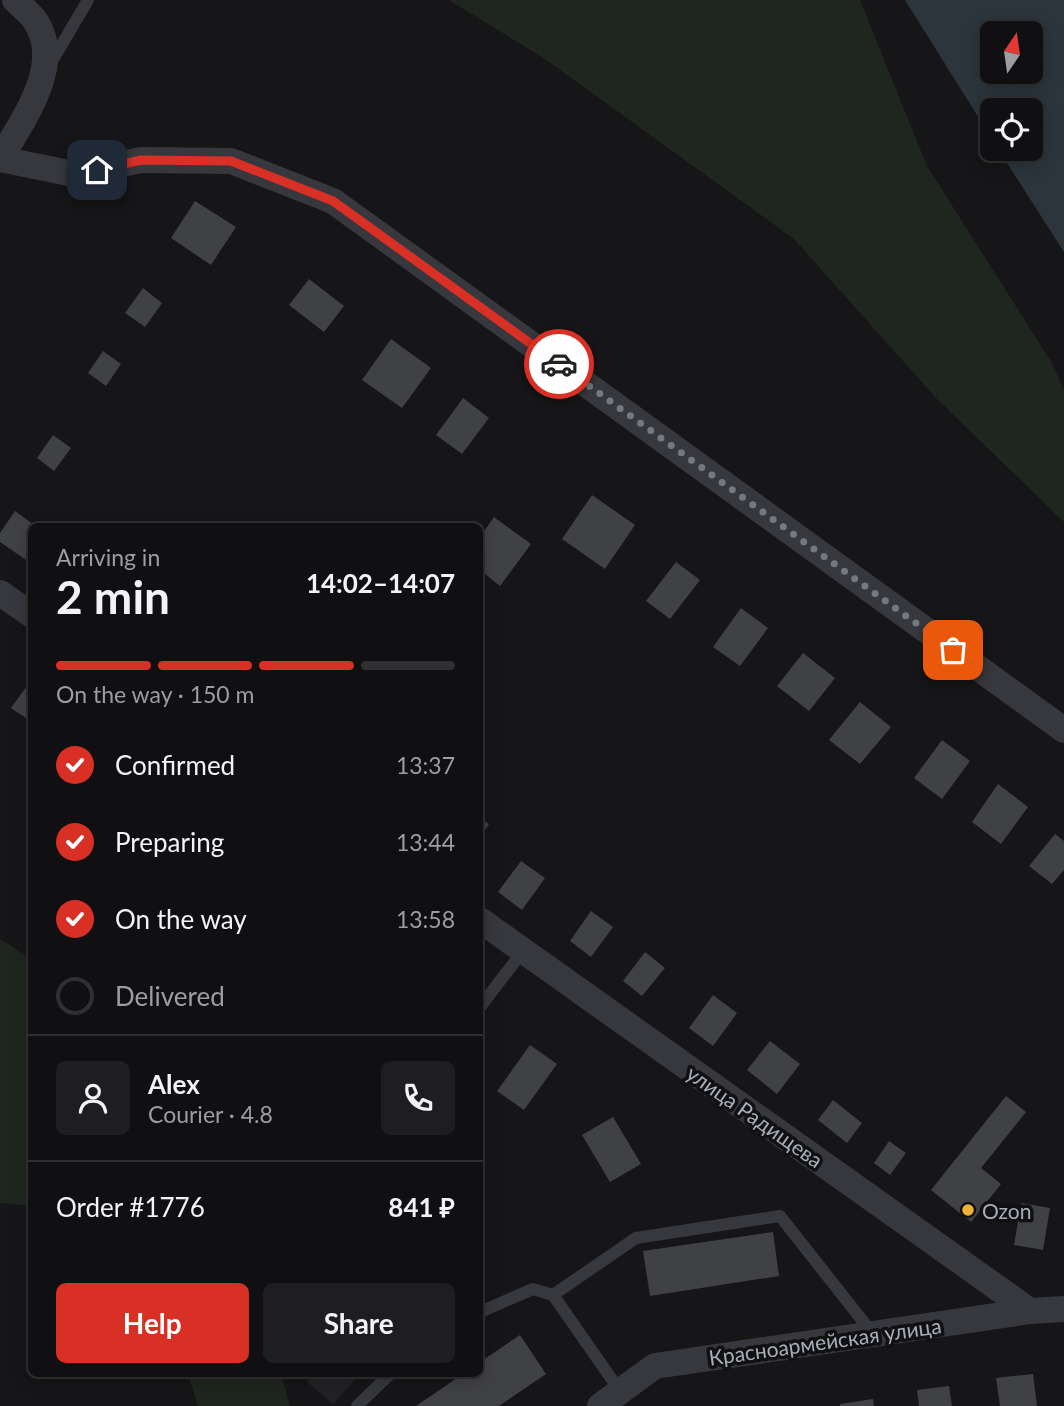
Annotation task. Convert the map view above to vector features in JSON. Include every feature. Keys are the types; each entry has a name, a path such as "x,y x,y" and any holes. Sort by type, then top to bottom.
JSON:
{"street":[{"path":"15,0 35,21 43,43 46,71 11,118 0,159 74,174 141,160 231,161 333,201 1064,730"},
{"path":"0,593 28,612"},
{"name":"улица Радищева","path":"483,922 1030,1311"},
{"name":"Красноармейская улица","path":"610,1399 655,1366 1030,1311 1064,1309"}],"lane":[{"path":"46,71 88,0"},
{"path":"483,1003 523,951"},
{"path":"553,1295 636,1238 780,1216 873,1334"},
{"path":"483,1311 533,1289 553,1295 610,1399"},
{"path":"357,1406 387,1377"}],"shaded area":[{"path":"449,0 860,0 927,166 1050,360 1064,389 1064,522 937,399 794,239 545,59"},
{"path":"905,0 1064,0 1064,252 1006,161 1043,161 1043,98 980,98 980,120"},
{"path":"0,939 28,957 28,1206 0,1203"},
{"path":"189,1377 282,1377 290,1406 198,1406"},
{"path":"311,1377 357,1377 333,1404 307,1382"}],"building":[{"path":"195,201 236,227 211,265 171,238"},
{"path":"309,279 344,306 324,332 289,305"},
{"path":"143,288 162,303 145,327 125,313"},
{"path":"391,339 431,368 402,408 362,380"},
{"path":"103,351 121,364 106,386 88,373"},
{"path":"463,398 489,418 462,454 436,435"},
{"path":"53,435 71,448 54,471 37,458"},
{"path":"592,495 635,525 605,569 562,539"},
{"path":"15,511 32,523 28,523 28,561 0,542 0,533"},
{"path":"494,517 531,544 500,586 483,572 483,533"},
{"path":"676,562 700,580 670,619 646,601"},
{"path":"741,608 768,628 740,666 713,647"},
{"path":"803,653 835,678 809,711 777,686"},
{"path":"28,685 28,719 11,708"},
{"path":"860,702 891,727 860,764 829,740"},
{"path":"942,740 970,761 942,799 914,778"},
{"path":"998,784 1028,807 1001,844 972,822"},
{"path":"483,820 489,824 483,833"},
{"path":"1055,834 1064,841 1064,870 1052,884 1029,866"},
{"path":"521,861 545,878 522,910 498,892"},
{"path":"591,911 613,927 591,957 570,941"},
{"path":"645,952 665,968 642,996 623,981"},
{"path":"713,995 737,1013 713,1046 689,1028"},
{"path":"770,1041 800,1064 777,1094 747,1070"},
{"path":"530,1045 557,1064 524,1110 497,1091"},
{"path":"1006,1096 1026,1112 981,1168 1001,1184 971,1222 931,1190"},
{"path":"833,1100 862,1123 847,1143 818,1120"},
{"path":"613,1117 641,1164 610,1182 582,1135"},
{"path":"889,1141 906,1153 890,1175 874,1163"},
{"path":"1021,1203 1050,1208 1043,1250 1014,1245"},
{"path":"773,1232 779,1276 650,1296 643,1251"},
{"path":"520,1335 546,1374 499,1406 416,1406 459,1377 483,1377 483,1360"},
{"path":"1033,1374 1037,1406 1000,1406 996,1378"},
{"path":"949,1386 952,1406 919,1406 917,1390"},
{"path":"873,1399 874,1406 840,1406 840,1404"}],"way so far":[{"path":"559,364 953,650"}],"place":[{"name":"Ozon","path":"968,1210"}],"route":[{"path":"97,170 141,160 231,161 333,201 559,364"}]}
